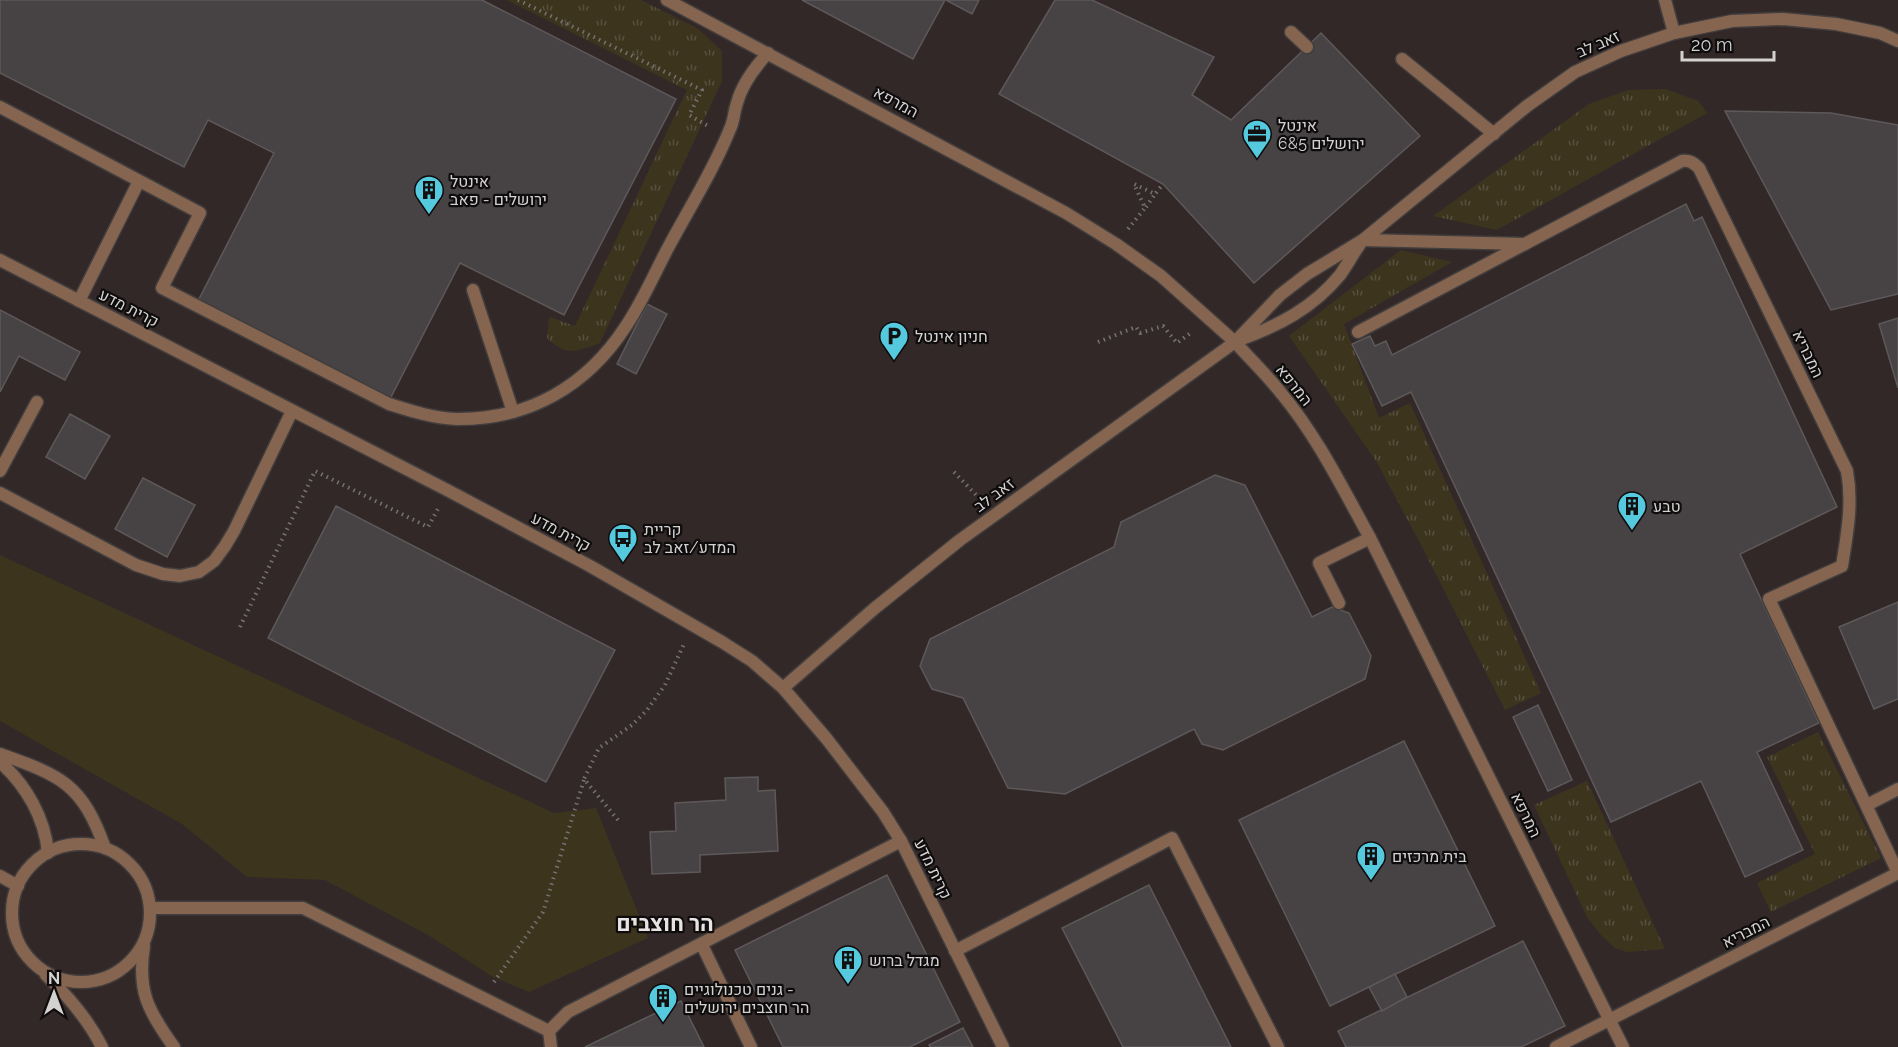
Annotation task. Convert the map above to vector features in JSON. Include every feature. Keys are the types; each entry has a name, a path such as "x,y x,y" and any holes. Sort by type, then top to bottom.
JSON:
{"street":[{"name":"המרפא","path":"667,0 1056,207 1116,244 1161,276 1235,342 1281,393 1338,479 1370,538 1623,1047"},
{"path":"1665,0 1674,33"},
{"name":"זאב לב","path":"783,688 960,540 1235,342 1280,295 1307,274 1363,240 1527,106 1575,72 1622,51 1674,33 1732,21 1783,19 1836,24 1880,33 1898,41"},
{"path":"1291,32 1307,47"},
{"path":"0,107 200,213 162,288 389,404 424,415 455,419 488,417 541,403 566,390 608,351 627,325 731,127 738,99 746,82 768,53"},
{"path":"1402,59 1494,134"},
{"name":"המבריא","path":"1358,332 1682,161 1691,162 1699,168 1847,471 1850,510 1842,566 1769,599 1898,873 1556,1047"},
{"path":"79,301 139,181"},
{"path":"1363,240 1525,244"},
{"name":"זאב לב","path":"1235,342 1289,320 1339,276 1363,240"},
{"name":"קרית מדע","path":"0,260 580,561 693,624 752,661 783,688 826,738 883,812 901,841 1003,1047"},
{"path":"473,290 513,412"},
{"path":"0,471 37,402"},
{"path":"0,493 136,565 163,574 180,576 199,572 214,561 225,546 292,411"},
{"path":"1339,603 1319,563 1370,538"},
{"path":"0,754 40,768 71,788 90,812 105,848"},
{"path":"0,762 29,797 40,817 45,829 48,853"},
{"path":"1867,805 1898,789"},
{"path":"955,951 1172,838 1278,1047"},
{"path":"549,1031 568,1012 901,841"},
{"path":"102,1047 84,1016 66,994 22,950 14,929 12,907 18,886 30,867 58,848 79,844 105,848 120,856 135,870 146,888 150,919 141,972 145,998 155,1019 174,1047"},
{"path":"0,876 18,886"},
{"path":"150,908 303,908 549,1031"},
{"path":"37,966 46,973 67,981 99,980 127,965 145,939"},
{"path":"702,945 751,1047"},
{"path":"549,1031 551,1047"}],"path":[{"path":"518,0 702,90 689,115 708,125"},
{"path":"1145,208 1134,184 1155,194"},
{"path":"1116,244 1163,184"},
{"path":"1098,342 1136,327 1140,333 1163,326 1177,343 1209,318"},
{"path":"240,627 315,471 428,527"},
{"path":"954,472 995,515"},
{"path":"483,998 543,912 584,779 599,748 632,725 647,710 665,685 693,624"},
{"path":"584,779 618,820"}],"shaded area":[{"path":"0,0 1898,0 1898,1047 0,1047"}],"green space":[{"path":"507,0 641,0 697,28 722,51 722,81 600,343 579,350 560,348 547,338 549,317 575,326 687,90"},
{"path":"1666,89 1698,101 1707,113 1497,230 1433,216 1589,104 1628,90"},
{"path":"1401,250 1452,262 1344,324 1379,418 1410,403 1541,693 1505,710 1376,461 1289,336"},
{"path":"0,555 554,813 596,808 648,938 529,992 493,977 428,935 325,880 247,877 182,824 0,721"},
{"path":"1818,732 1881,858 1771,912 1757,883 1815,854 1767,757"},
{"path":"1587,781 1665,949 1627,952 1615,948 1602,936 1587,917 1534,805"}],"building":[{"name":"אינטל ירושלים - פאב","path":"0,0 482,0 676,99 564,315 460,263 390,399 198,301 274,153 208,120 184,167 0,73"},
{"path":"802,0 945,0 913,59"},
{"path":"946,0 979,0 972,14"},
{"name":"אינטל ירושלים 5&6","path":"1055,0 1092,0 1214,57 1192,95 1231,120 1321,33 1420,136 1254,283 1163,184 999,94"},
{"path":"1725,111 1831,113 1898,125 1898,294 1831,310"},
{"name":"טבע","path":"1686,204 1694,221 1702,217 1837,507 1740,554 1819,723 1757,752 1803,850 1745,877 1701,781 1611,822 1411,392 1382,406 1352,344 1370,336 1375,346 1386,341 1392,355"},
{"path":"647,304 667,314 636,374 617,364"},
{"path":"0,310 80,352 65,380 19,356 0,392"},
{"path":"1898,318 1898,388 1879,324"},
{"path":"70,414 110,436 85,479 46,457"},
{"path":"1215,475 1245,485 1312,617 1332,607 1349,613 1371,656 1365,679 1223,750 1202,744 1194,729 1065,794 1008,788 963,698 932,689 920,666 930,639 1114,547 1121,522"},
{"path":"143,478 195,505 167,557 115,529"},
{"path":"336,506 615,650 546,782 268,638"},
{"path":"1898,602 1898,699 1874,709 1839,627"},
{"path":"1538,705 1572,780 1548,791 1513,717"},
{"name":"בית מרכזים","path":"1404,741 1495,926 1330,1006 1239,820"},
{"path":"758,777 758,791 775,790 778,851 700,855 700,872 652,874 650,832 676,831 675,803 726,800 725,778"},
{"name":"מגדל ברוש","path":"887,875 960,1022 910,1047 783,1047 735,950"},
{"path":"1149,885 1231,1047 1123,1047 1062,928"},
{"path":"1523,941 1565,1026 1521,1047 1346,1047 1338,1031"},
{"path":"1395,974 1407,997 1382,1011 1369,987"},
{"name":"גנים טכנולוגיים - הר חוצבים ירושלים","path":"681,1001 704,1047 585,1047"},
{"path":"963,1028 973,1047 930,1047 929,1045"}],"place":[{"name":"אינטל ירושלים 5&6","path":"1257,160"},
{"name":"אינטל ירושלים - פאב","path":"429,216"},
{"name":"חניון אינטל","path":"894,362"},
{"name":"טבע","path":"1632,532"},
{"name":"קריית המדע/זאב לב","path":"623,564"},
{"name":"בית מרכזים","path":"1371,882"},
{"name":"מגדל ברוש","path":"848,986"},
{"name":"גנים טכנולוגיים - הר חוצבים ירושלים","path":"663,1024"}],"district":[{"name":"הר חוצבים","path":"665,923"}]}
